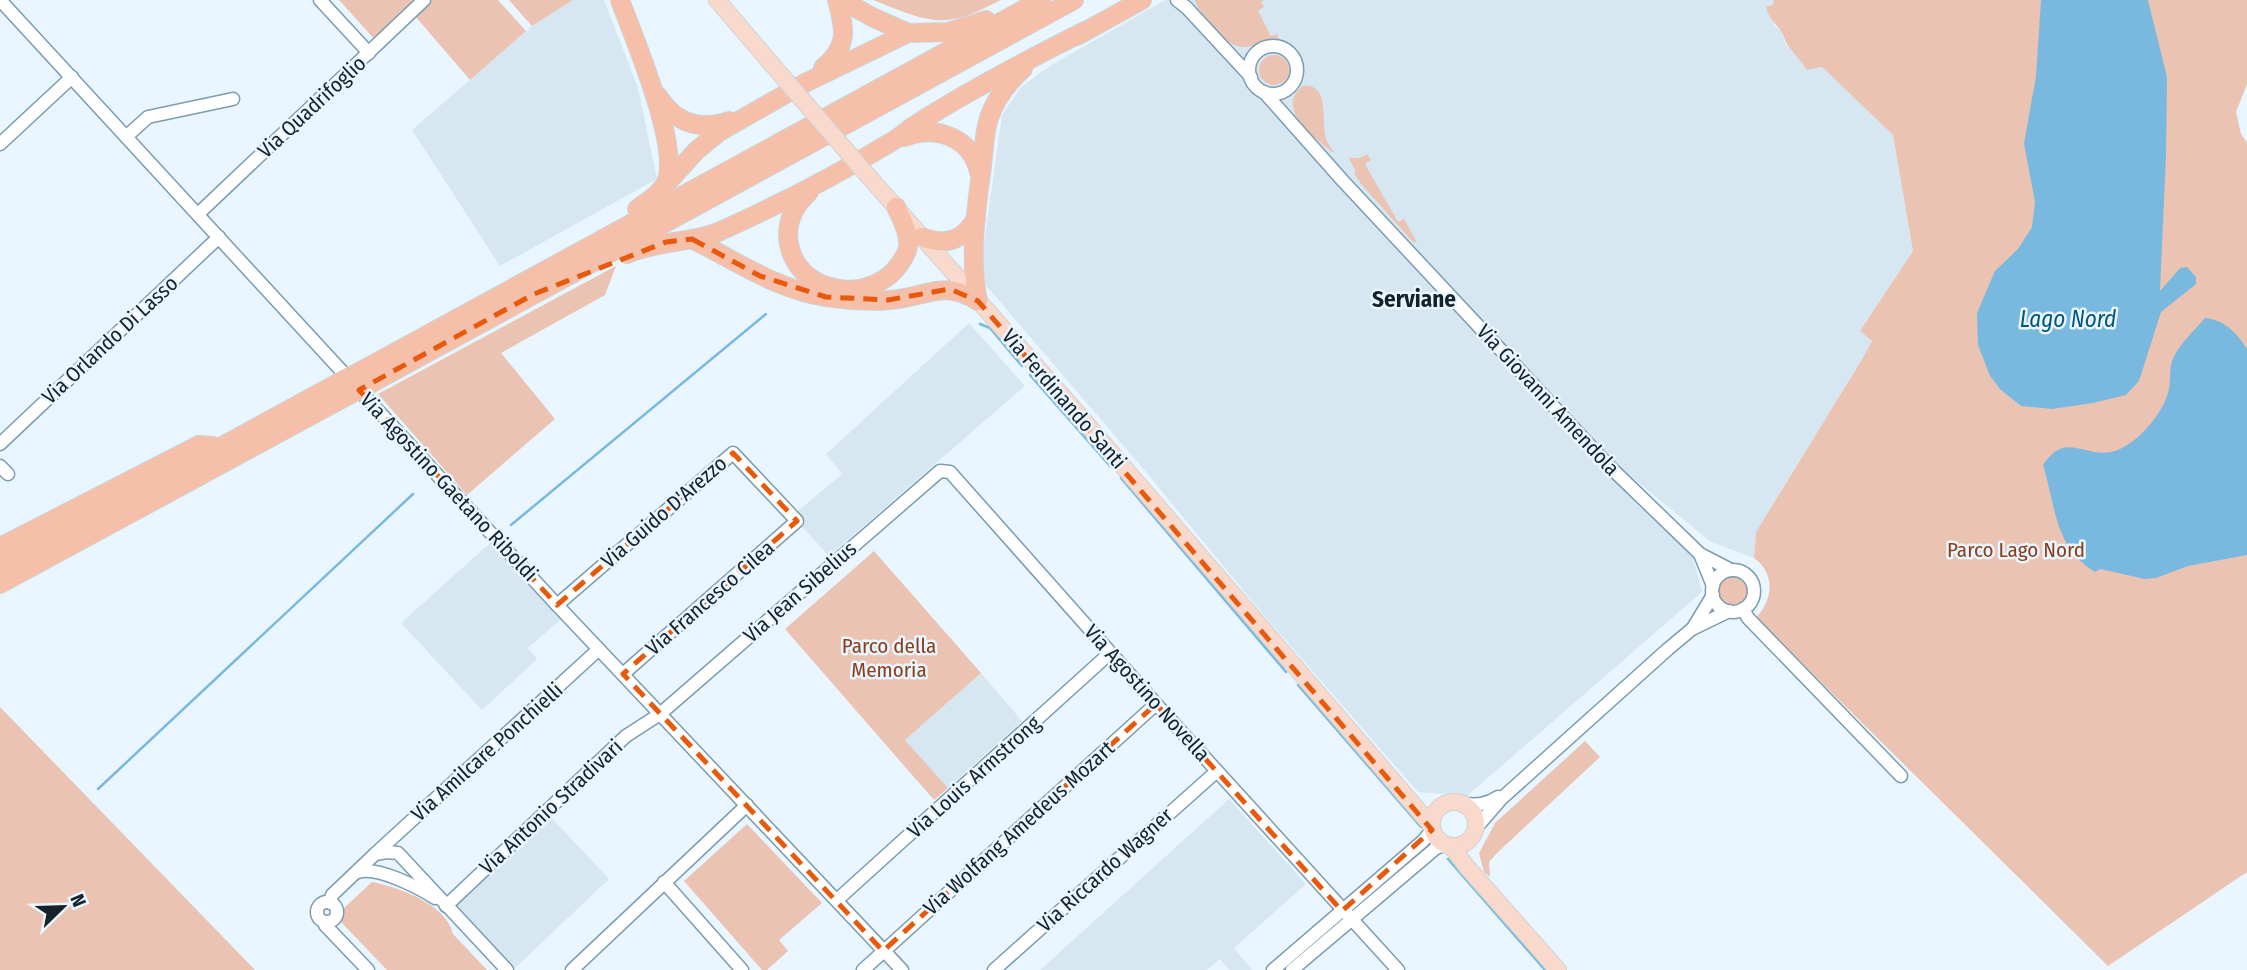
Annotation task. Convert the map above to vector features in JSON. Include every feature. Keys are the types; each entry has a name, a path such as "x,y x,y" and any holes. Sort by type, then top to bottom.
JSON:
{"highway":[{"path":"620,0 652,87 669,160 668,178 662,189"},
{"path":"589,246 597,232 643,206 702,146 835,58 844,40 840,0"},
{"path":"840,0 872,18 908,33"},
{"path":"364,378 589,246 1041,0"},
{"path":"0,567 222,446 534,294 1074,0"},
{"path":"534,294 640,248 722,231 819,183 889,144 912,127 997,77 1142,0"},
{"path":"796,83 908,33 948,32 999,15 1013,16"},
{"path":"978,301 974,277 976,219 989,118 1011,79 1024,68 1085,31"},
{"path":"652,87 671,113 694,125 718,125 746,115"},
{"path":"889,144 922,132 944,134 966,147 977,164 980,178"},
{"path":"819,183 797,204 790,219 788,236 791,252 809,277 838,290 861,289 883,281 896,270 909,244 896,207"},
{"path":"922,237 941,243 953,241 966,233 976,219"},
{"path":"692,239 760,276 793,289 825,297 888,300 950,289 965,293 978,301"},
{"path":"0,598 343,389"},
{"path":"0,547 199,445 222,446"},
{"path":"0,584 186,484"},
{"path":"0,537 58,515"}],"main road":[{"name":"Via Ferdinando Santi","path":"717,0 796,83 862,169 1432,827"},
{"path":"1409,799 1441,806"},
{"path":"1483,883 1472,862 1469,846 1475,817 1464,804 1452,801 1441,806 1434,813 1432,827 1439,840 1448,845 1483,883 1558,970"},
{"path":"1448,845 1460,845 1473,834"}],"street":[{"name":"Via Agostino Gaetano Riboldi","path":"0,0 557,605 902,970"},
{"path":"320,0 369,53"},
{"name":"Via Quadrifoglio","path":"198,214 424,0"},
{"path":"1184,3 1251,77"},
{"path":"1223,46 1257,52"},
{"path":"1268,46 1277,46 1291,54 1297,65 1297,74 1291,86 1273,94 1264,92 1254,84 1250,65 1257,52 1268,46"},
{"path":"0,144 72,78"},
{"path":"1286,90 1286,117"},
{"name":"Via Giovanni Amendola","path":"1264,92 1599,456 1700,554 1731,570"},
{"path":"127,136 148,117 233,99"},
{"name":"Via Orlando Di Lasso","path":"0,444 219,237"},
{"name":"Via Guido D'Arezzo","path":"557,605 733,453 797,521"},
{"name":"Via Agostino Novella","path":"940,471 950,472 1110,653 1398,970"},
{"name":"Via Jean Sibelius","path":"660,714 940,471"},
{"name":"Via Francesco Cilea","path":"623,674 797,521"},
{"name":"Via Giovanni Amendola","path":"1700,554 1713,591"},
{"path":"1473,834 1501,799 1692,629 1729,611 1743,609 1752,599 1754,587 1750,578 1743,572 1731,570 1719,575 1692,629"},
{"path":"1713,591 1717,603 1729,611"},
{"path":"1743,609 1748,618 1901,776"},
{"name":"Via Amilcare Ponchielli","path":"368,970 325,925 325,922 330,922 337,915 337,910 330,903 332,895 599,649"},
{"name":"Via Louis Armstrong","path":"837,900 1110,653"},
{"name":"Via Wolfang Amedeus Mozart","path":"863,970 1156,704"},
{"name":"Via Antonio Stradivari","path":"446,906 626,736 660,714"},
{"name":"Via Riccardo Wagner","path":"994,970 1217,771"},
{"path":"1464,804 1487,803 1522,782"},
{"path":"572,970 747,805"},
{"path":"1292,970 1423,841 1432,827"},
{"path":"1273,970 1436,848 1448,845"},
{"path":"375,854 398,853 507,970"},
{"path":"358,872 364,870 391,877 431,895 446,906"},
{"path":"664,882 742,970"}],"highlighted area":[{"path":"692,239 760,276 826,297 888,300 950,289 978,301 1432,830 1342,911 1156,704 883,951 623,674 797,521 733,453 557,605 359,390 534,294 666,242"}],"shaded area":[{"path":"573,0 604,0 638,88 657,179 500,266 412,130 532,26"},
{"path":"1165,0 1774,0 1774,25 1781,31 1786,45 1798,55 1807,69 1822,67 1893,135 1913,251 1860,331 1872,341 1756,532 1754,558 1711,542 1606,456 1334,162 1326,168 1692,554 1702,592 1467,796 1418,792 1262,613 1141,466 983,282 982,257 1002,115 1021,87 1053,64"},
{"path":"969,323 1025,386 829,556 792,516 842,474 826,454"},
{"path":"490,543 561,619 528,648 537,659 482,710 401,623"},
{"path":"981,673 1022,721 948,788 905,740"},
{"path":"1229,799 1306,884 1234,948 1252,970 1229,970 1220,959 1207,970 1040,970"},
{"path":"548,814 609,879 510,970 450,907"}],"green space":[{"path":"339,0 419,0 376,41"},
{"path":"432,0 498,0 526,31 470,80 415,16"},
{"path":"509,0 573,0 532,26"},
{"path":"873,0 1001,0 966,16 934,20"},
{"path":"1195,0 1264,0 1261,2 1264,7 1258,11 1271,36 1277,34 1280,40 1246,47 1232,44 1213,27"},
{"name":"Parco Lago Nord","path":"1774,0 2247,0 2247,84 2236,112 2241,134 2247,143 2247,872 2108,966 1756,618 1766,603 1770,587 1766,571 1754,558 1756,532 1861,361 1872,341 1860,331 1913,251 1893,135 1822,67 1807,70 1769,14 1766,7 1773,5"},
{"path":"1274,55 1280,56 1288,64 1288,76 1280,84 1274,85 1268,84 1260,76 1259,70 1260,64 1268,56"},
{"path":"1303,86 1317,90 1321,96 1326,138 1334,153 1309,132 1295,113 1295,95"},
{"path":"1367,154 1371,160 1365,164 1398,222 1404,219 1417,243 1413,242 1354,173 1356,172 1349,158 1360,158"},
{"path":"616,266 605,295 501,353 555,419 467,495 378,394"},
{"name":"Parco della Memoria","path":"874,551 981,673 905,740 948,788 934,800 785,629"},
{"path":"1733,575 1739,576 1747,584 1747,596 1739,604 1733,605 1727,604 1719,596 1718,590 1719,584 1727,576"},
{"path":"0,707 255,970 0,970"},
{"path":"1585,741 1600,757 1498,852 1489,862 1490,877 1484,872 1479,853 1495,823"},
{"path":"747,824 822,903 779,940 788,951 767,970 762,970 684,881"},
{"path":"372,882 408,893 432,906 442,914 453,934 487,970 387,970 341,922 344,908"}],"water":[{"name":"Lago Nord","path":"2041,0 2148,0 2167,77 2160,291 2180,268 2187,267 2196,277 2196,284 2161,312 2139,381 2126,395 2052,409 2021,406 2001,390 1990,376 1978,345 1977,313 1995,271 2018,249 2032,227 2035,202 2024,144 2036,76"},
{"name":"Lago Nord","path":"2205,318 2219,321 2230,328 2247,349 2247,555 2188,566 2156,578 2145,579 2100,569 2095,572 2071,551 2064,538 2058,525 2043,465 2052,454 2061,449 2070,447 2109,452 2128,445 2142,433 2165,401 2175,355"}],"waterway":[{"path":"511,525 766,314"},
{"path":"980,324 990,328 1022,366"},
{"path":"1030,375 1110,466"},
{"path":"1121,478 1286,672"},
{"path":"98,789 413,494"},
{"path":"1298,685 1421,827"},
{"path":"1448,859 1545,970"}],"district":[{"name":"Serviane","path":"1414,299"}]}
